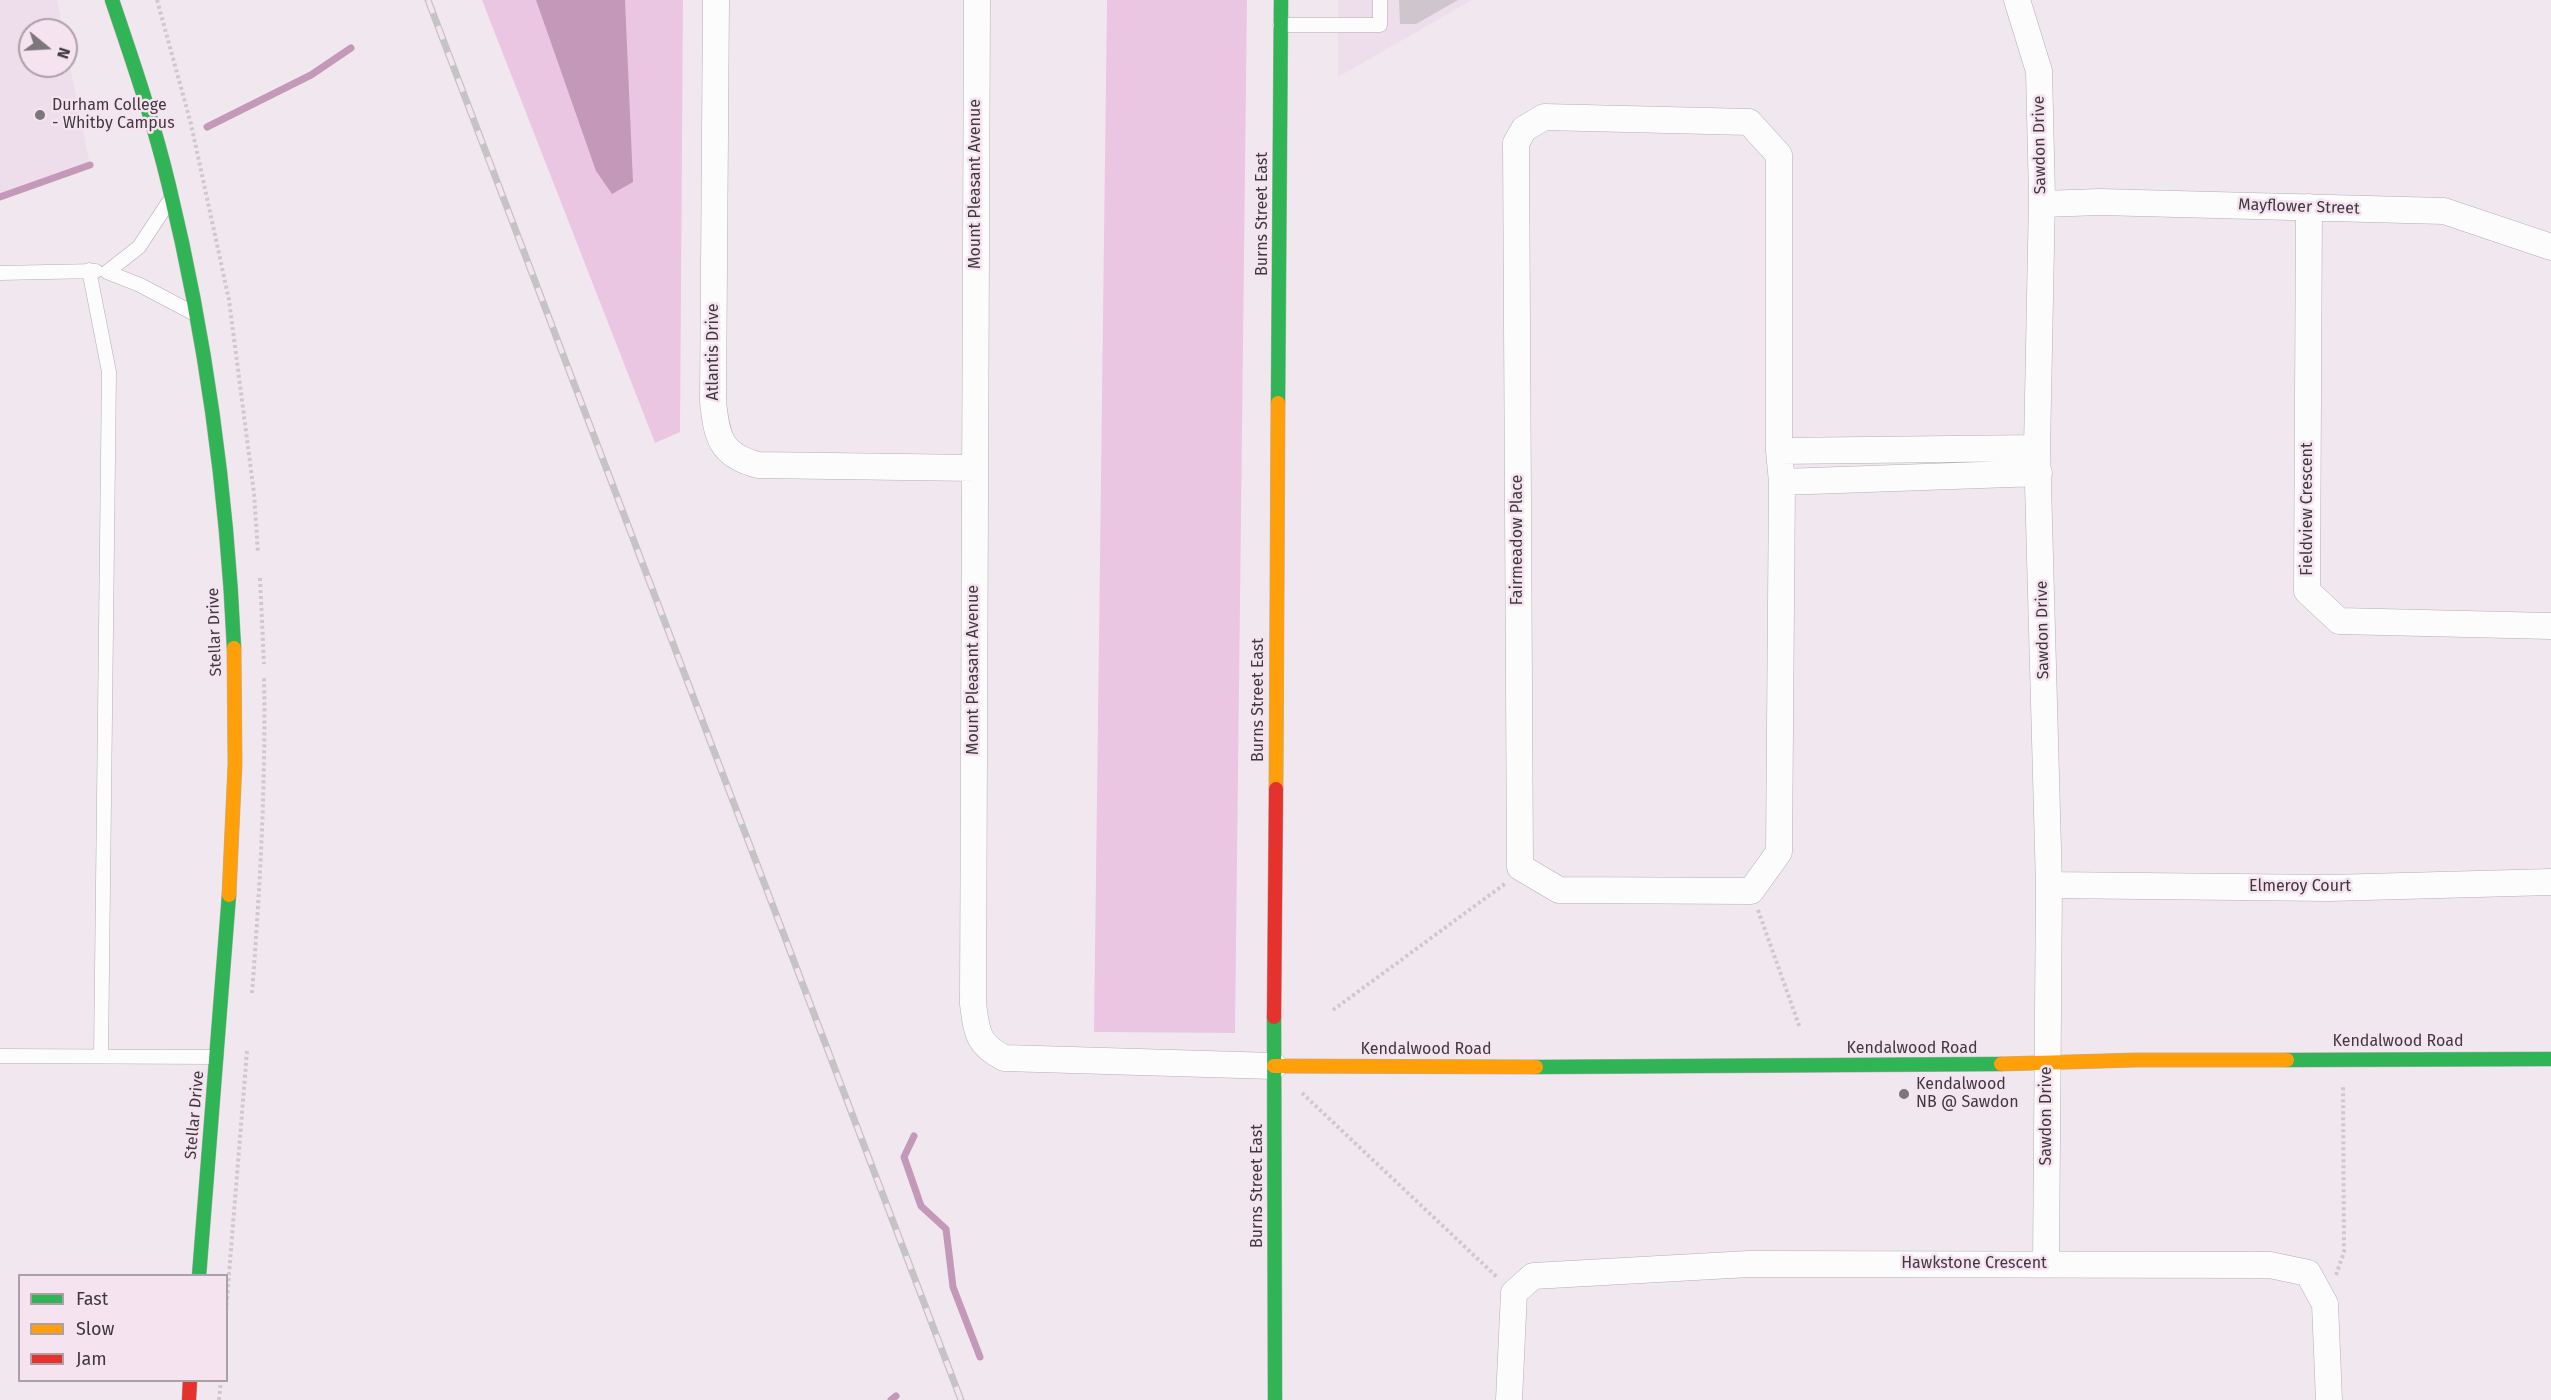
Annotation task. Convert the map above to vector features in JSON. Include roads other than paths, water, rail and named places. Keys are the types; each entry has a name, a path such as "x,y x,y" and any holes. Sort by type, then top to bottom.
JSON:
{"street":[{"name":"Stellar Drive","path":"112,0 141,84 173,196 197,315 217,446 229,556 235,763 229,890 199,1274"},
{"name":"Atlantis Drive","path":"716,0 713,402 716,429 720,440 732,455 741,461 758,465 975,468"},
{"name":"Mount Pleasant Avenue","path":"977,0 973,1004 980,1039 994,1053 1004,1058 1274,1066"},
{"name":"Burns Street East","path":"1275,1400 1274,1066 1281,0"},
{"name":"Sawdon Drive","path":"2017,0 2039,71 2042,204 2038,460 2049,885 2046,1264"},
{"name":"Fairmeadow Place","path":"1545,117 1749,122 1779,155 1779,451 1782,482 1779,852 1751,891 1559,890 1520,867 1516,143 1524,129 1545,117"},
{"name":"Mayflower Street","path":"2042,204 2100,202 2444,211 2551,247"},
{"name":"Fieldview Crescent","path":"2309,207 2307,591 2339,621 2551,626"},
{"path":"1779,451 2038,460"},
{"path":"1782,482 2038,460"},
{"name":"Elmeroy Court","path":"2049,885 2329,888 2551,882"},
{"name":"Kendalwood Road","path":"1274,1066 1681,1067 2047,1064 2136,1060 2551,1059"},
{"name":"Hawkstone Crescent","path":"1509,1400 1514,1293 1533,1276 1738,1264 2270,1265 2308,1273 2325,1304 2330,1400"},
{"path":"189,1400 190,1382"}],"lane":[{"path":"1281,25 1380,25 1380,0"},
{"path":"107,272 139,247 173,196"},
{"path":"89,270 109,372 101,1056"},
{"path":"0,273 89,270 107,272 140,285 197,315"},
{"path":"0,1056 216,1057"}],"waterway":[{"path":"207,127 311,75 351,48"},
{"path":"0,197 90,165"},
{"path":"914,1136 904,1157 921,1206 946,1229 953,1287 980,1357"},
{"path":"891,1400 896,1396"}],"railway":[{"path":"428,0 961,1400"}],"place":[{"name":"Durham College - Whitby Campus","path":"40,115"},
{"name":"Kendalwood NB @ Sawdon","path":"1904,1094"}]}
